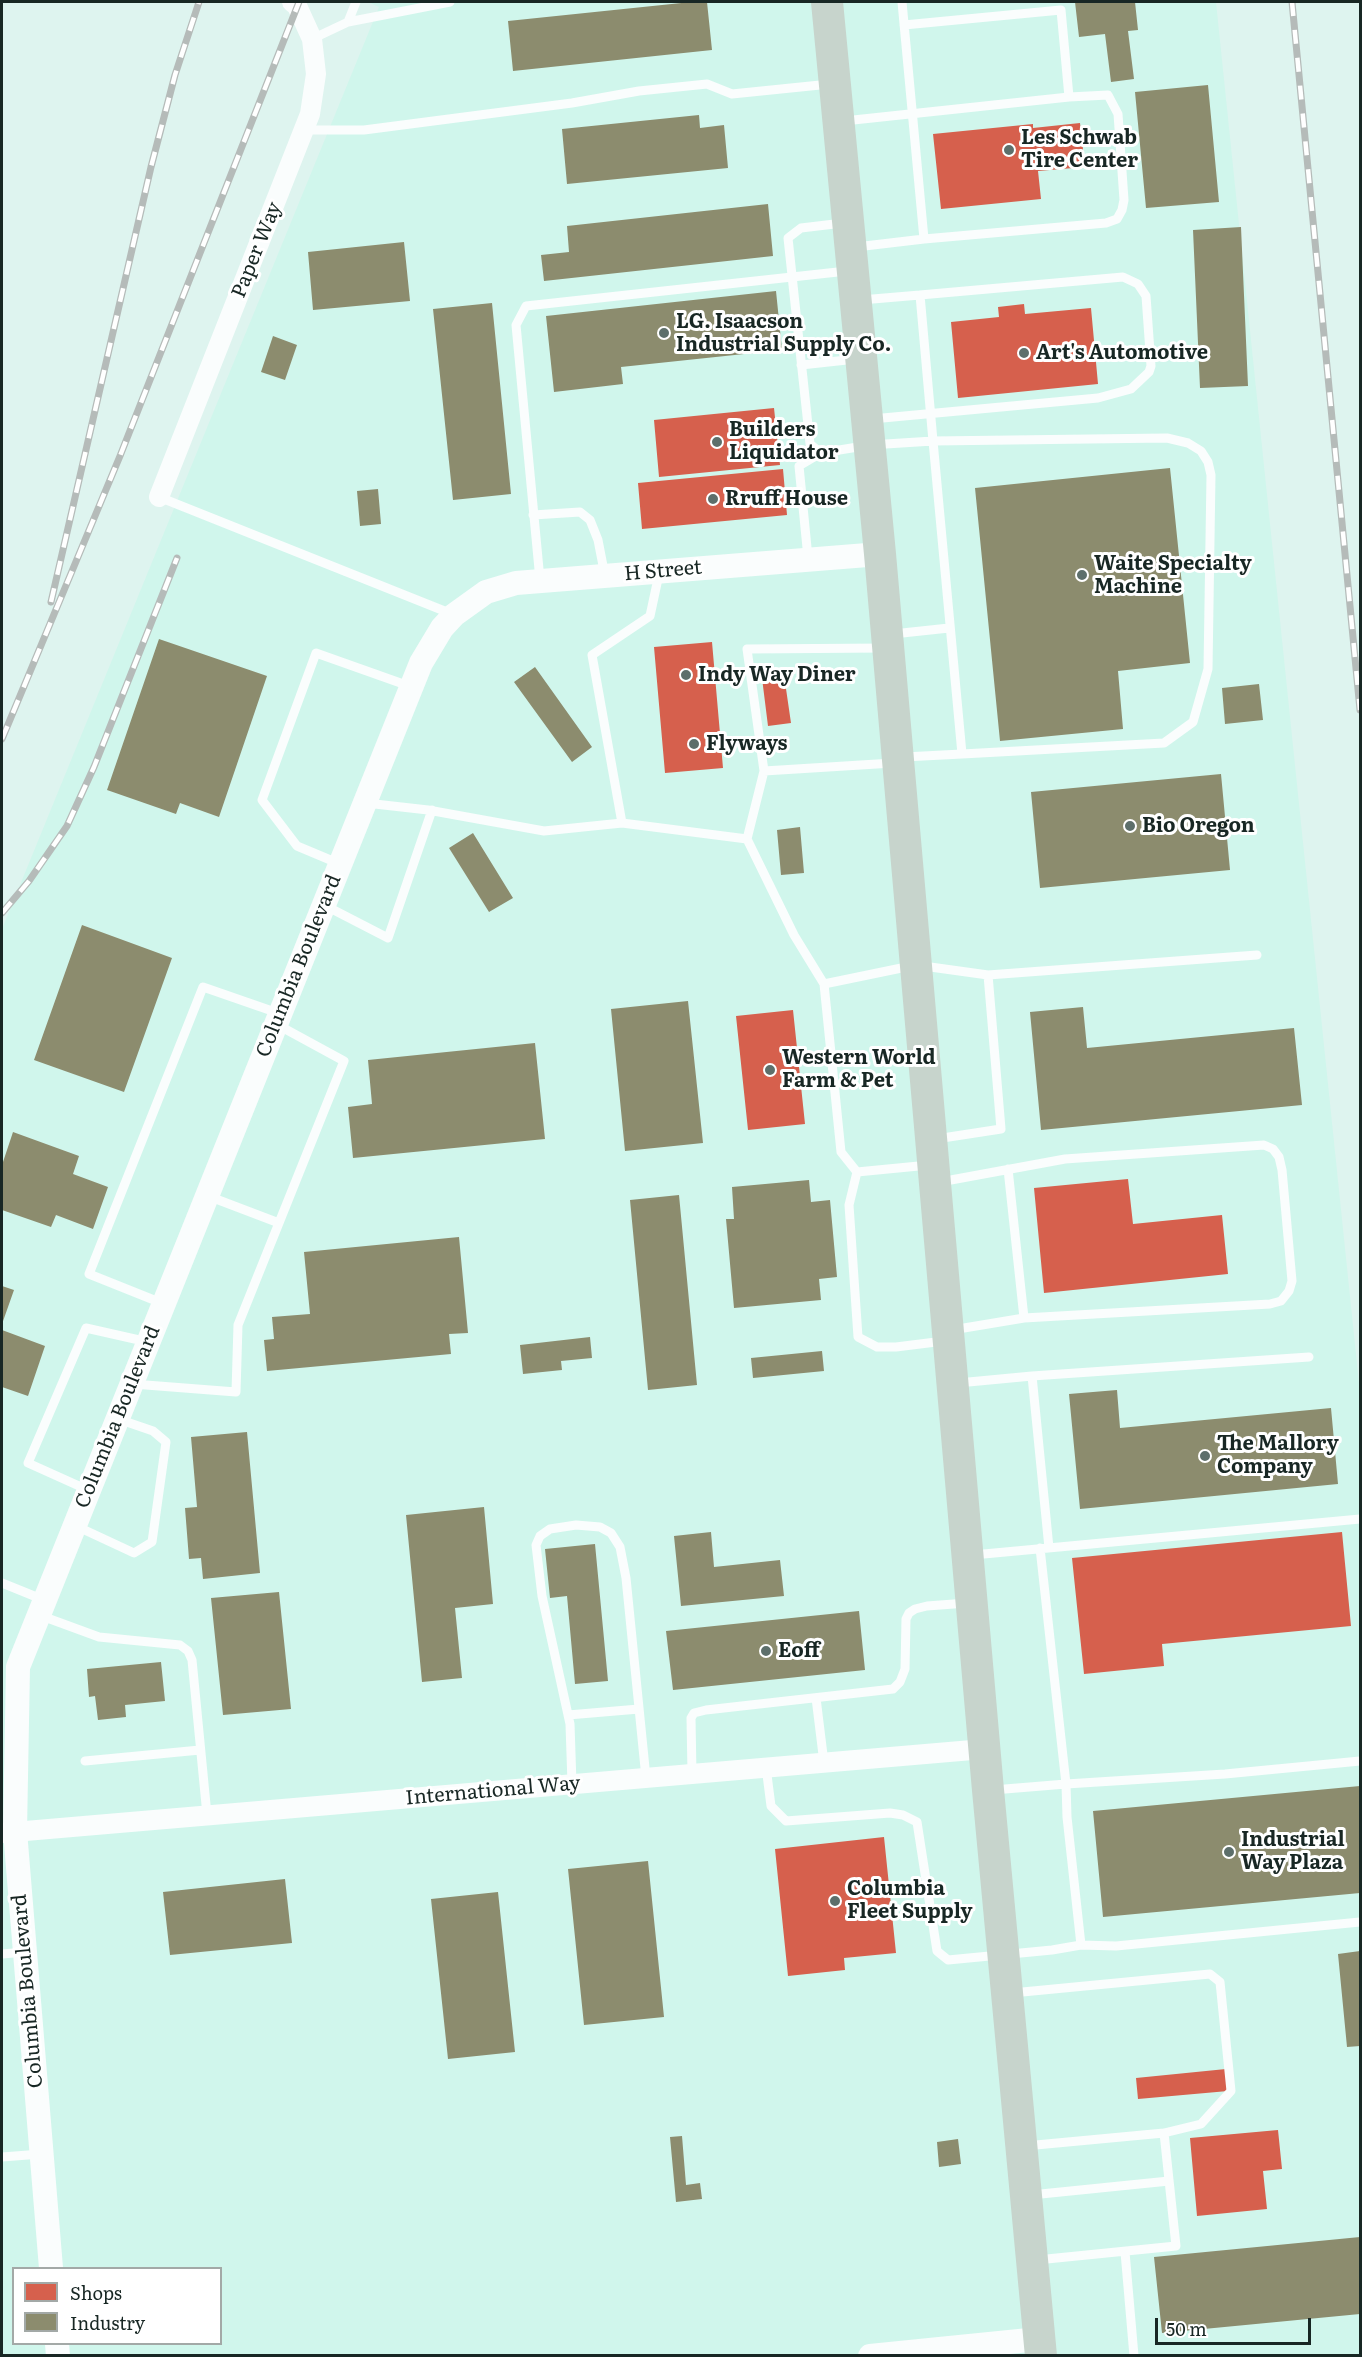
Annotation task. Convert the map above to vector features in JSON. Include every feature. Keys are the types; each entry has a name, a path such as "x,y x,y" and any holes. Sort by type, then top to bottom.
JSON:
{"highway":[{"path":"826,2 869,432 984,1749 1040,2347"}],"street":[{"name":"Paper Way","path":"159,497 310,114 316,74 312,39 297,6 292,2"},
{"name":"H Street","path":"454,615 486,592 516,583 880,554"},
{"name":"Columbia Boulevard","path":"51,2267 42,2154 13,1953 8,1832 18,1667 421,663 442,628 454,615"},
{"name":"International Way","path":"8,1832 984,1749"},
{"path":"870,2355 1040,2347"}],"lane":[{"path":"348,22 356,2"},
{"path":"312,39 348,22 450,2"},
{"path":"902,2 924,239"},
{"path":"904,25 1061,6 1069,97"},
{"path":"304,130 364,129 572,104 639,91 707,84 732,94 834,84"},
{"path":"540,581 516,325 526,306 792,277 924,239 1106,223 1117,219 1122,210 1124,200 1118,114 1108,95 1069,97 838,122"},
{"path":"808,560 799,466 821,453 869,432 931,413 1098,398 1131,389 1149,372 1151,366 1146,296 1138,284 1123,277 920,295 852,260 801,228 788,238 810,444 821,453"},
{"path":"920,295 962,754"},
{"path":"801,365 861,358"},
{"path":"764,771 962,754 1164,743 1193,722 1208,669 1211,475 1208,462 1201,451 1188,443 1167,438 933,441 869,432"},
{"path":"159,497 454,615"},
{"path":"533,515 580,512 590,520 598,540 605,576"},
{"path":"622,823 592,655 650,616 660,572"},
{"path":"858,1172 841,1152 824,984 794,935 747,839 764,771 747,649 888,642 949,628"},
{"path":"340,864 297,846 262,800 316,653 412,687"},
{"path":"365,803 432,810 544,831 622,823 747,839"},
{"path":"324,905 387,938 432,810"},
{"path":"824,984 916,965 988,975 1257,955"},
{"path":"933,1162 1001,1129 988,975"},
{"path":"132,1384 236,1392 238,1325 344,1061 278,1019 202,987 89,1274 164,1304"},
{"path":"1264,1145 1273,1149 1279,1157 1282,1170 1292,1281 1281,1301 1270,1304 1023,1318 896,1347 877,1347 858,1336 849,1205 858,1172 933,1162 1008,1169 1055,1160 1264,1145"},
{"path":"1008,1169 1023,1318"},
{"path":"207,1196 279,1223"},
{"path":"89,1490 28,1463 86,1328 148,1342"},
{"path":"953,1384 1032,1376 1310,1357"},
{"path":"1032,1376 1045,1548 1081,1944"},
{"path":"75,1525 134,1553 152,1542 166,1442 153,1431 118,1419"},
{"path":"968,1556 1360,1518"},
{"path":"572,1784 568,1715 542,1596 536,1545 540,1536 550,1529 576,1525 600,1527 611,1533 620,1547 626,1578 646,1778"},
{"path":"2,1583 42,1608 99,1637 180,1645 188,1652 192,1660 207,1815"},
{"path":"692,1774 691,1718 694,1713 893,1689 900,1682 905,1669 906,1619 909,1613 927,1606 971,1603"},
{"path":"816,1698 824,1763"},
{"path":"568,1715 639,1709"},
{"path":"85,1761 200,1750"},
{"path":"988,1790 1225,1774 1360,1761"},
{"path":"766,1767 771,1806 786,1821 890,1813 903,1815 917,1822 937,1951 948,1960 1052,1950 1081,1944 1116,1946 1360,1922"},
{"path":"1007,1993 1210,1974 1220,1982 1231,2091 1201,2124 1164,2133 1021,2147"},
{"path":"1032,2261 1176,2247 1164,2133"},
{"path":"2,2157 42,2154"},
{"path":"1026,2196 1169,2181"},
{"path":"1125,2252 1134,2355"}],"shaded area":[{"path":"368,2 1216,2 1360,1393 1360,2355 2,2356 2,929 379,7"}],"building: Shops":[{"name":"Les Schwab Tire Center","path":"1080,123 1085,167 1038,171 1041,199 941,209 933,134 1033,124 1033,128"},
{"name":"Art's Automotive","path":"1024,304 1025,314 1091,308 1098,384 958,398 951,322 999,317 998,307"},
{"name":"Builders Liquidator","path":"774,408 780,465 659,477 654,420"},
{"name":"Rruff House","path":"783,469 787,515 642,529 638,483"},
{"path":"712,642 723,768 665,773 654,647"},
{"path":"784,675 791,723 768,726 762,678"},
{"name":"Western World Farm & Pet","path":"793,1010 805,1124 748,1130 736,1016"},
{"path":"1128,1179 1133,1224 1222,1215 1228,1274 1044,1293 1034,1188"},
{"path":"1342,1532 1351,1626 1162,1644 1164,1666 1084,1674 1072,1558"},
{"name":"Columbia Fleet Supply","path":"884,1837 896,1953 844,1958 845,1970 788,1976 775,1849"},
{"path":"1226,2069 1228,2091 1138,2099 1136,2078"},
{"path":"1278,2130 1282,2169 1263,2171 1267,2209 1197,2216 1190,2138"}],"building: Industry":[{"path":"707,2 712,50 513,71 508,21"},
{"path":"1075,2 1135,2 1138,30 1128,31 1134,79 1111,82 1105,34 1079,37"},
{"path":"1208,85 1219,202 1146,208 1135,92"},
{"path":"699,115 700,128 724,125 728,168 567,184 562,129"},
{"path":"768,204 773,256 544,281 541,255 569,252 567,226"},
{"path":"1241,227 1248,386 1200,388 1193,230"},
{"path":"404,242 410,301 313,310 308,252"},
{"name":"LG. Isaacson Industrial Supply Co.","path":"776,291 782,350 621,367 623,384 554,392 546,316"},
{"path":"492,303 511,494 453,500 433,309"},
{"path":"273,336 297,345 285,380 261,372"},
{"name":"Waite Specialty Machine","path":"1170,468 1190,663 1118,671 1123,729 1000,741 975,488"},
{"path":"378,489 381,524 360,526 357,491"},
{"path":"159,639 267,676 219,817 180,803 176,814 107,790"},
{"path":"535,667 592,747 572,762 514,682"},
{"path":"1259,684 1263,720 1225,724 1222,688"},
{"name":"Bio Oregon","path":"1221,774 1230,870 1040,888 1031,792"},
{"path":"800,827 804,873 781,875 777,830"},
{"path":"473,833 513,898 489,912 449,848"},
{"path":"82,925 172,958 124,1092 34,1060"},
{"path":"688,1001 703,1143 625,1151 611,1009"},
{"path":"1083,1007 1087,1048 1294,1028 1302,1105 1041,1130 1030,1012"},
{"path":"535,1043 545,1139 353,1158 348,1107 372,1104 368,1060"},
{"path":"13,1132 79,1156 73,1174 108,1187 93,1229 56,1215 51,1227 2,1210 2,1165"},
{"path":"809,1180 811,1202 830,1200 837,1277 819,1279 821,1300 734,1308 726,1219 734,1219 732,1187"},
{"path":"679,1195 697,1385 648,1390 630,1200"},
{"path":"459,1237 468,1333 449,1334 451,1354 267,1371 264,1340 274,1339 272,1317 310,1314 304,1252"},
{"path":"2,1286 14,1290 2,1324"},
{"path":"2,1330 45,1346 28,1396 2,1387"},
{"path":"590,1337 592,1358 561,1361 562,1370 523,1374 520,1345"},
{"path":"822,1351 824,1371 753,1378 751,1358"},
{"name":"The Mallory Company","path":"1117,1390 1120,1428 1331,1408 1338,1484 1080,1509 1069,1394"},
{"path":"247,1432 260,1573 203,1579 201,1558 189,1559 185,1508 197,1507 191,1437"},
{"path":"484,1507 493,1604 455,1608 462,1678 422,1682 406,1515"},
{"path":"711,1532 714,1567 780,1560 784,1596 681,1606 674,1536"},
{"path":"595,1544 608,1681 575,1684 567,1596 550,1598 545,1549"},
{"path":"279,1592 291,1709 223,1715 211,1598"},
{"name":"Eoff","path":"859,1611 865,1670 673,1690 666,1631"},
{"path":"161,1662 165,1701 125,1705 126,1717 98,1720 95,1696 89,1697 87,1669"},
{"name":"Industrial Way Plaza","path":"1360,1786 1360,1893 1103,1917 1093,1811"},
{"path":"648,1861 664,2017 584,2025 568,1869"},
{"path":"285,1879 292,1943 170,1955 163,1892"},
{"path":"498,1892 515,2052 448,2059 431,1899"},
{"path":"1360,1951 1360,2046 1347,2047 1338,1954"},
{"path":"682,2136 686,2185 700,2183 702,2199 676,2202 670,2137"},
{"path":"958,2139 961,2164 939,2167 937,2142"},
{"path":"1360,2237 1360,2314 1162,2333 1154,2257"}],"railway":[{"path":"51,602 151,167 175,75 199,2"},
{"path":"2,739 120,456 299,2"},
{"path":"1292,2 1360,710"},
{"path":"2,913 29,881 67,826 94,767 177,558"}],"place":[{"name":"Les Schwab Tire Center","path":"1009,150"},
{"name":"LG. Isaacson Industrial Supply Co.","path":"664,333"},
{"name":"Art's Automotive","path":"1024,353"},
{"name":"Builders Liquidator","path":"717,442"},
{"name":"Rruff House","path":"713,499"},
{"name":"Waite Specialty Machine","path":"1082,575"},
{"name":"Indy Way Diner","path":"686,675"},
{"name":"Flyways","path":"694,744"},
{"name":"Bio Oregon","path":"1130,826"},
{"name":"Western World Farm & Pet","path":"770,1070"},
{"name":"The Mallory Company","path":"1205,1456"},
{"name":"Eoff","path":"766,1651"},
{"name":"Industrial Way Plaza","path":"1229,1852"},
{"name":"Columbia Fleet Supply","path":"835,1901"}]}
